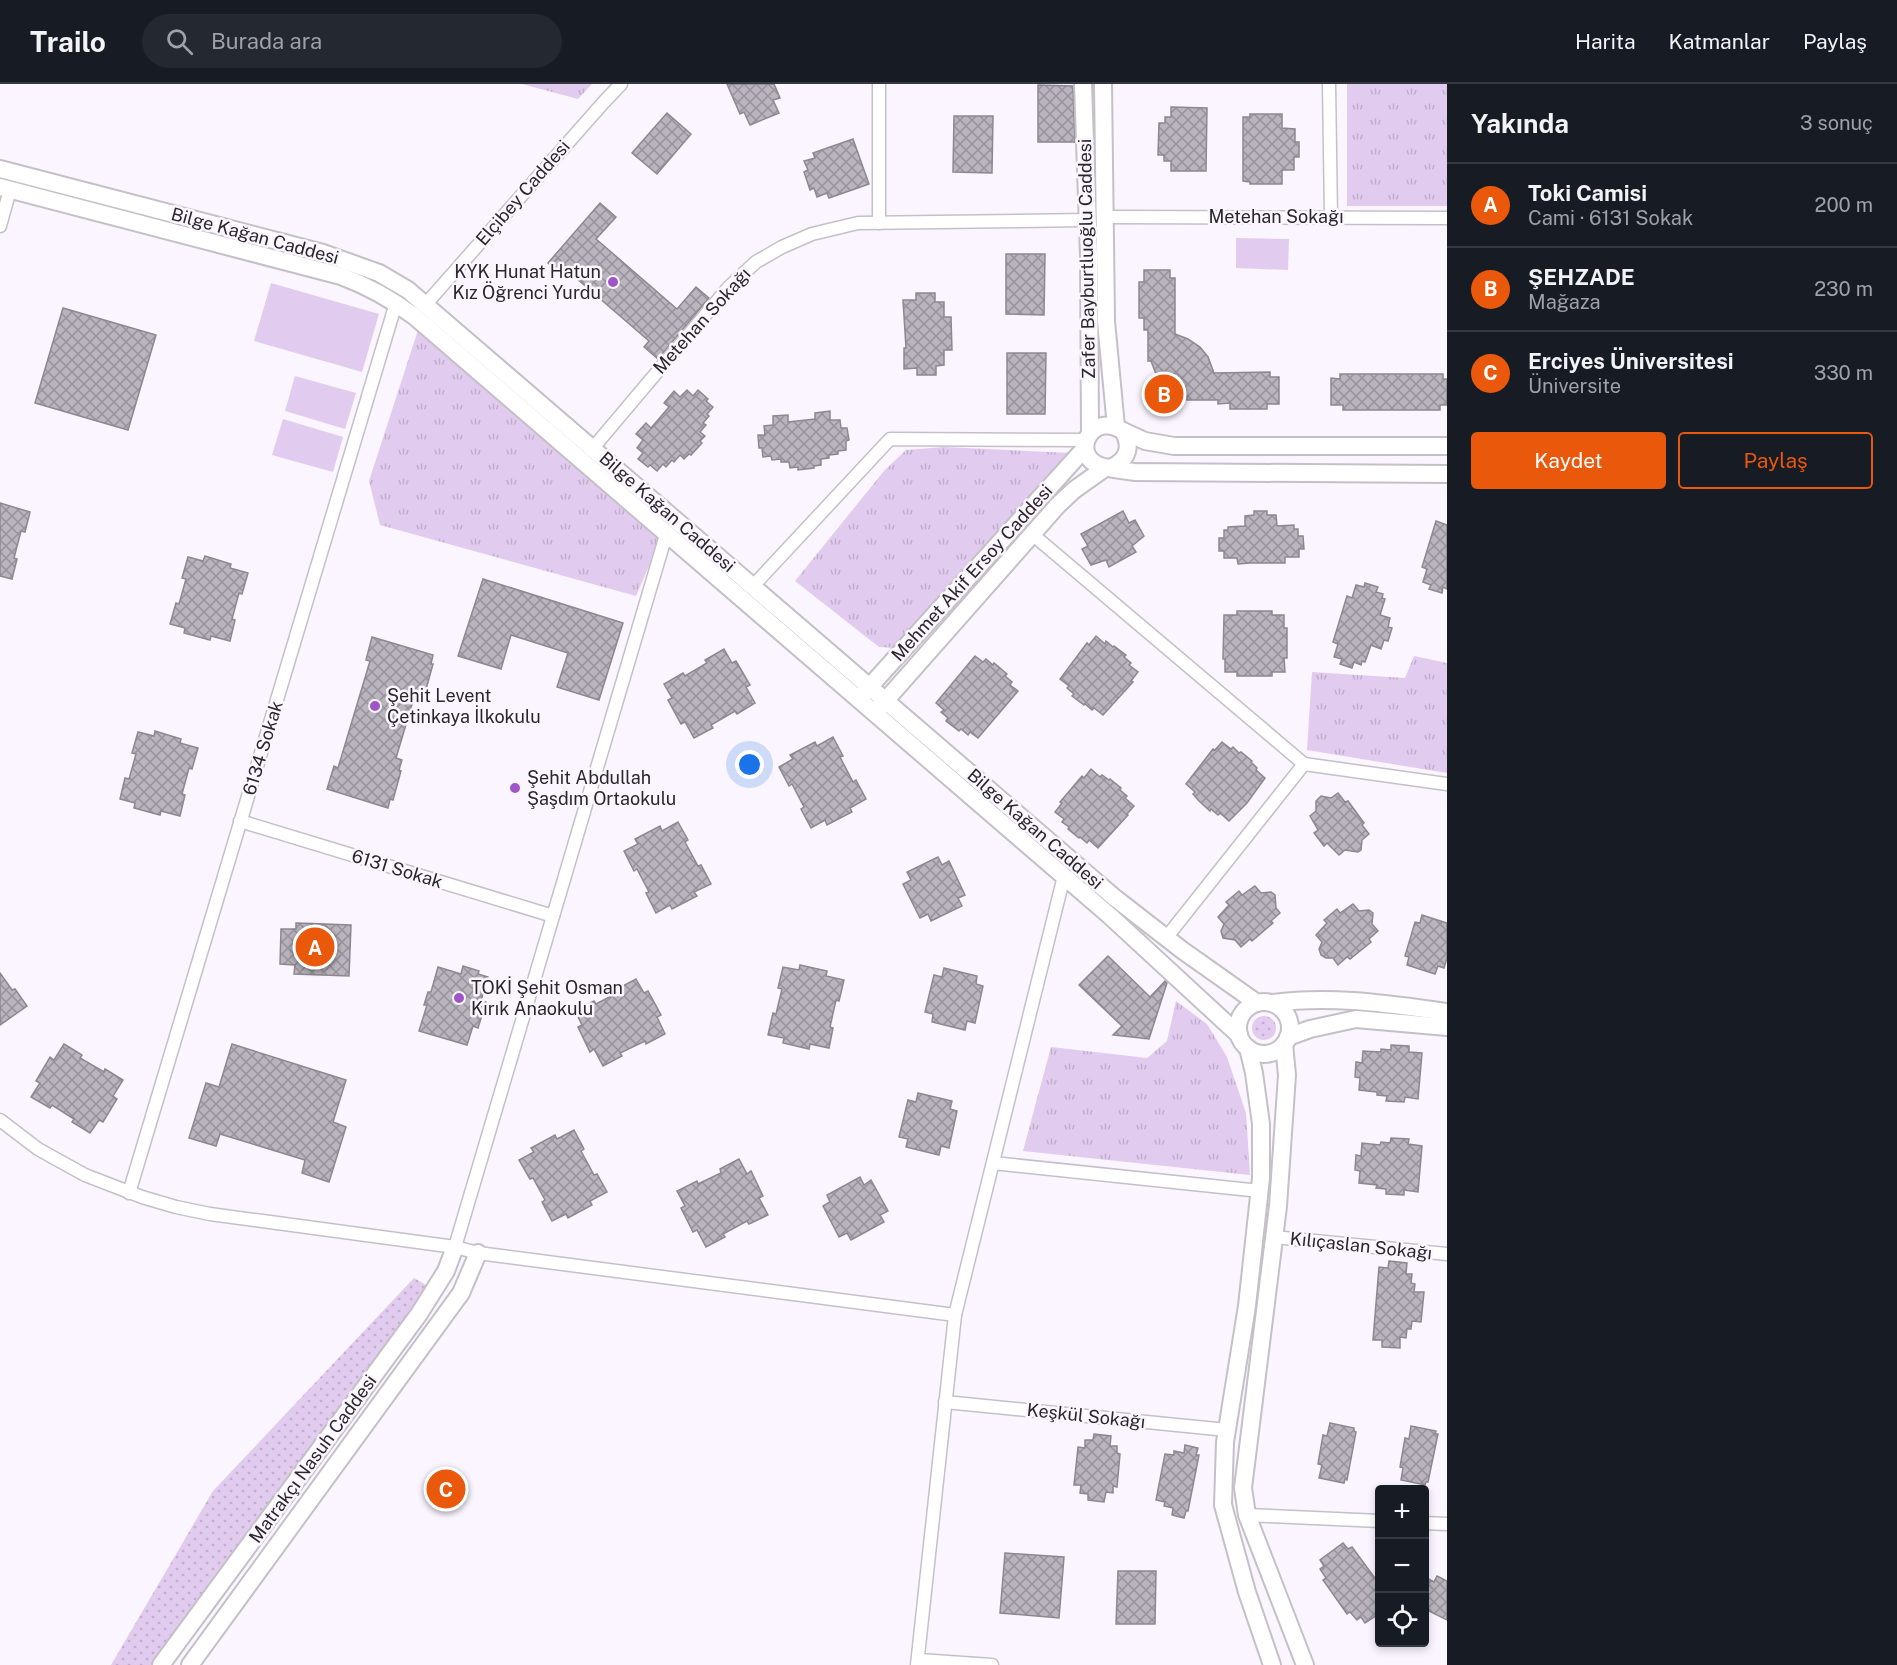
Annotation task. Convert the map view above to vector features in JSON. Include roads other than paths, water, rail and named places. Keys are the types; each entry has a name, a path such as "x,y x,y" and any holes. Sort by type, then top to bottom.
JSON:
{"street":[{"name":"Elçibey Caddesi","path":"426,304 621,84"},
{"path":"879,84 879,223"},
{"name":"Zafer Bayburtluoğlu Caddesi","path":"1083,84 1106,321 1120,429"},
{"name":"Zafer Bayburtluoğlu Caddesi","path":"1087,440 1103,84"},
{"path":"1329,84 1331,218"},
{"name":"Bilge Kağan Caddesi","path":"0,170 323,253 380,273 408,290 1115,898 1166,938 1265,1003"},
{"name":"Bilge Kağan Caddesi","path":"5,188 341,276 377,291 396,303 1064,876 1189,987 1243,1041"},
{"path":"0,226 5,188"},
{"name":"Metehan Sokağı","path":"593,448 728,288 756,262 772,251 812,234 858,223 1096,219 1447,218"},
{"name":"6134 Sokak","path":"129,1192 396,303"},
{"path":"753,586 890,439 1087,440 1102,425 1120,429 1145,441 1174,446 1447,446"},
{"path":"1108,467 1119,464 1128,452 1128,445 1120,429"},
{"path":"1087,440 1092,461 1134,472 1447,474"},
{"name":"Mehmet Akif Ersoy Caddesi","path":"858,699 1087,440"},
{"name":"Mehmet Akif Ersoy Caddesi","path":"874,714 1032,534 1074,490 1108,467"},
{"path":"1032,534 1304,764 1447,784"},
{"path":"455,1247 666,535"},
{"path":"1166,938 1304,764"},
{"name":"6131 Sokak","path":"240,821 553,916"},
{"path":"992,1665 918,1662 955,1315 1064,876"},
{"path":"1272,1665 1247,1592 1223,1505 1223,1462 1247,1306 1260,1191 1261,1124 1255,1082 1239,1018 1250,1006 1296,1000 1345,999 1447,1012"},
{"path":"1265,1003 1280,1007 1289,1021 1286,1041 1287,1075 1274,1237 1243,1488 1247,1515 1305,1665"},
{"path":"1243,1041 1263,1054 1271,1053 1286,1041 1310,1029 1356,1018 1447,1027"},
{"path":"0,1120 38,1149 85,1175 176,1207 210,1214 455,1247 478,1253 955,1315"},
{"path":"993,1163 1260,1191"},
{"name":"Kılıçaslan Sokağı","path":"1274,1237 1447,1254"},
{"name":"Matrakçı Nasuh Caddesi","path":"161,1665 419,1314 446,1271 455,1247"},
{"name":"Matrakçı Nasuh Caddesi","path":"190,1665 461,1293 478,1253"},
{"name":"Keşkül Sokağı","path":"945,1402 1227,1430"},
{"path":"1247,1515 1375,1521"},
{"path":"1429,1523 1447,1524"}],"place":[{"name":"KYK Hunat Hatun Kız Öğrenci Yurdu","path":"613,282"},
{"name":"ŞEHZADE","path":"1164,394"},
{"name":"Şehit Levent Çetinkaya İlkokulu","path":"375,706"},
{"name":"Şehit Abdullah Şaşdım Ortaokulu","path":"515,788"},
{"name":"Toki Camisi","path":"315,947"},
{"name":"TOKİ Şehit Osman Kırık Anaokulu","path":"459,998"},
{"name":"Erciyes Üniversitesi","path":"446,1489"}]}
